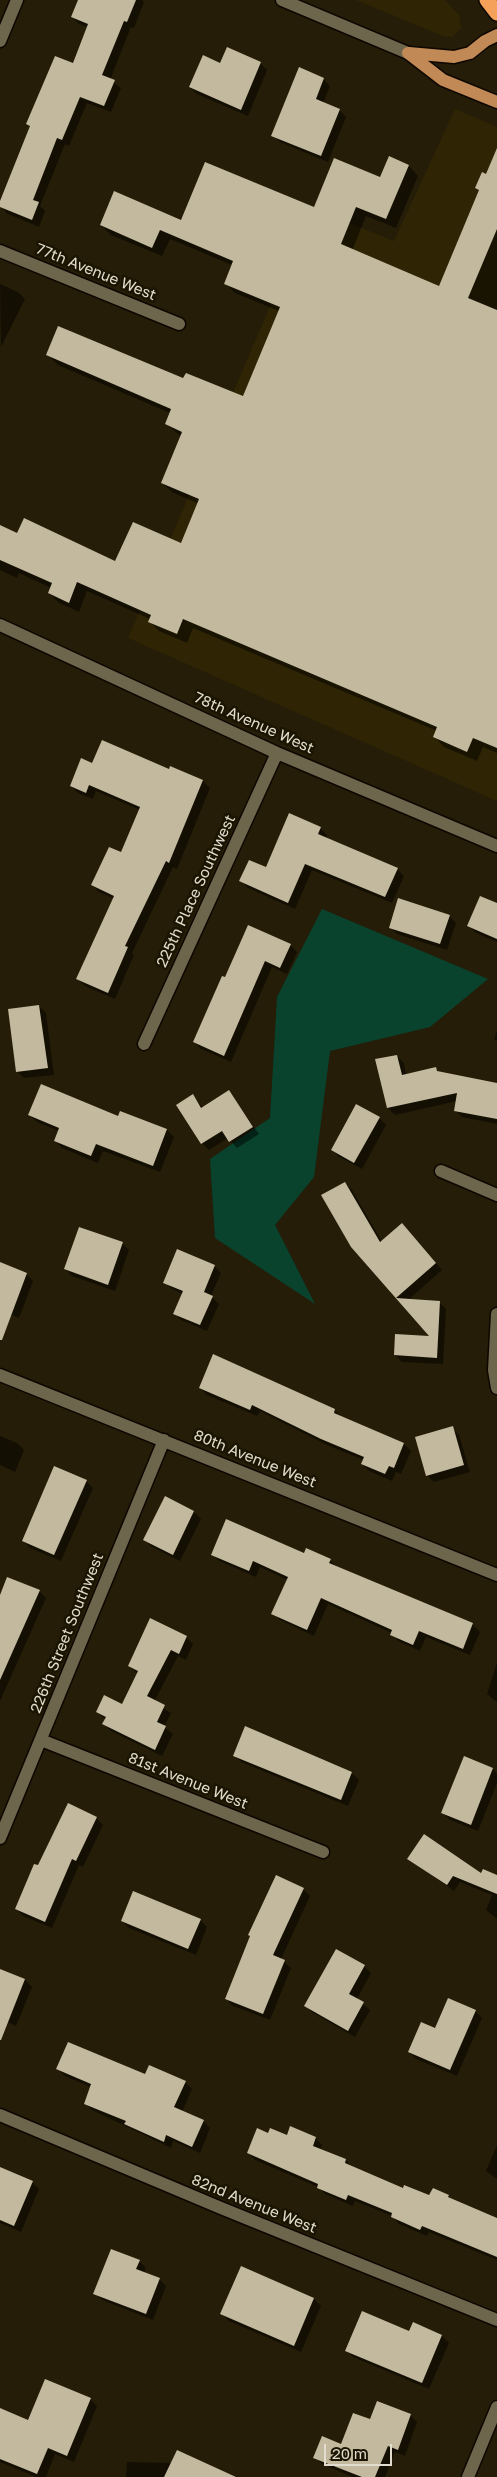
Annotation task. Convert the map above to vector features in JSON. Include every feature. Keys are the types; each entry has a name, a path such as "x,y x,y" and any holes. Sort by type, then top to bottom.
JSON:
{"highway":[{"path":"487,0 497,13"}],"main road":[{"path":"408,53 454,57 470,54 485,41 497,35"},
{"path":"408,53 443,80 497,102"}],"street":[{"path":"0,41 17,0"},
{"path":"282,0 408,53"},
{"name":"77th Avenue West","path":"0,251 179,324"},
{"name":"78th Avenue West","path":"0,625 277,753 497,846"},
{"name":"225th Place Southwest","path":"144,1044 277,753"},
{"path":"441,1170 497,1195"},
{"path":"497,1314 494,1370 497,1388"},
{"name":"80th Avenue West","path":"0,1374 497,1576"},
{"name":"226th Street Southwest","path":"0,1838 164,1440"},
{"name":"81st Avenue West","path":"41,1740 323,1852"},
{"name":"82nd Avenue West","path":"0,2114 221,2208 497,2320"},
{"path":"468,2477 497,2408"}],"shaded area":[{"path":"356,0 445,0 459,15 461,28 452,37 443,36"},
{"path":"455,109 497,127 497,801 128,638 312,208 394,241"}],"green space":[{"path":"322,909 488,979 430,1027 330,1051 314,1177 275,1225 315,1304 215,1238 210,1159 270,1118 277,997"}],"building":[{"path":"78,0 136,0 127,22 124,21 102,75 115,80 104,106 80,97 62,140 57,138 33,200 39,202 32,220 0,207 0,201 30,126 26,124 55,56 73,63 88,24 71,17"},
{"path":"227,47 261,62 241,110 189,87 203,55 220,63"},
{"path":"299,67 324,78 316,99 340,109 321,156 271,136"},
{"path":"497,148 497,229 468,298 497,310 497,748 473,738 467,752 433,737 437,727 183,619 177,634 148,622 151,615 77,582 69,603 48,593 52,583 0,560 0,525 17,533 24,518 115,561 133,522 181,543 199,499 161,483 182,432 165,424 171,409 46,355 58,326 183,378 186,373 243,396 280,307 224,284 233,261 160,230 152,248 100,225 114,191 181,220 205,162 314,207 334,158 380,177 389,156 409,165 386,219 356,207 341,244 439,286 479,190 475,188 482,172 486,174"},
{"path":"102,740 169,769 170,766 203,780 169,863 166,861 125,946 128,947 108,993 76,979 114,896 91,885 109,847 121,852 140,807 89,785 86,793 70,786 81,758 92,763"},
{"path":"289,813 321,827 318,834 398,868 385,897 305,864 288,903 239,881 249,860 266,867"},
{"path":"480,896 497,903 497,939 467,926"},
{"path":"398,898 450,915 440,944 389,928"},
{"path":"248,925 291,944 280,968 265,961 224,1056 193,1042 222,976 225,977"},
{"path":"39,1005 48,1068 16,1072 8,1009"},
{"path":"397,1055 402,1075 436,1067 437,1071 497,1083 497,1119 454,1111 457,1093 387,1108 375,1059"},
{"path":"41,1084 118,1116 120,1111 167,1129 153,1166 96,1144 91,1156 54,1141 59,1128 28,1115"},
{"path":"229,1090 253,1127 229,1142 222,1131 201,1144 176,1105 193,1094 201,1108"},
{"path":"356,1104 380,1117 354,1163 331,1150"},
{"path":"345,1182 380,1242 402,1223 436,1263 396,1298 440,1301 437,1358 394,1355 395,1334 429,1336 351,1247 321,1195"},
{"path":"79,1227 123,1242 108,1285 64,1269"},
{"path":"177,1249 215,1265 204,1292 213,1296 200,1325 173,1314 183,1291 163,1283"},
{"path":"0,1262 27,1273 2,1340 0,1340"},
{"path":"213,1354 335,1409 334,1413 404,1443 394,1468 389,1466 385,1474 361,1464 364,1457 321,1439 252,1405 250,1410 199,1388"},
{"path":"453,1426 464,1465 426,1476 415,1437"},
{"path":"54,1466 87,1480 54,1555 22,1541"},
{"path":"165,1496 194,1511 173,1555 143,1540"},
{"path":"226,1519 304,1553 306,1548 331,1559 329,1563 473,1623 463,1649 419,1631 413,1645 390,1635 392,1630 321,1598 307,1630 271,1614 288,1577 253,1561 249,1571 211,1555"},
{"path":"7,1577 40,1590 0,1680 0,1595"},
{"path":"150,1618 187,1636 179,1654 171,1650 147,1696 165,1705 157,1722 166,1726 155,1750 102,1724 106,1717 96,1712 104,1695 122,1704 138,1671 128,1666"},
{"path":"245,1726 352,1772 341,1800 233,1756"},
{"path":"464,1756 493,1768 471,1825 441,1813"},
{"path":"68,1803 97,1817 76,1861 72,1859 45,1922 15,1909 34,1864 38,1865"},
{"path":"424,1834 481,1873 483,1869 497,1875 497,1894 453,1876 447,1885 407,1859"},
{"path":"276,1875 304,1888 273,1955 285,1960 263,2014 225,1999 250,1936 248,1935"},
{"path":"133,1891 201,1919 188,1949 121,1921"},
{"path":"336,1949 365,1965 349,1994 364,2002 348,2031 304,2006"},
{"path":"0,1969 25,1979 1,2040 0,2040"},
{"path":"448,1998 476,2010 450,2070 408,2052 421,2022 435,2028"},
{"path":"68,2042 145,2074 149,2065 186,2081 174,2107 204,2120 192,2147 166,2135 164,2142 124,2124 126,2121 84,2104 91,2084 56,2069"},
{"path":"290,2126 316,2137 313,2146 346,2159 345,2163 403,2188 404,2185 429,2195 433,2188 449,2195 448,2197 497,2218 497,2257 422,2226 420,2230 391,2217 392,2213 348,2195 346,2200 317,2188 318,2184 247,2153 257,2128 268,2133 270,2128 287,2135"},
{"path":"0,2167 33,2181 14,2226 0,2220"},
{"path":"111,2249 140,2260 136,2269 160,2278 146,2314 93,2294"},
{"path":"241,2266 314,2298 294,2346 220,2314"},
{"path":"362,2311 409,2331 413,2322 442,2335 422,2383 345,2351"},
{"path":"45,2379 91,2398 67,2456 48,2448 37,2474 0,2459 0,2408 28,2420"},
{"path":"377,2401 411,2414 398,2450 388,2446 375,2477 362,2477 313,2458 322,2436 341,2444 353,2413 370,2419"},
{"path":"177,2450 236,2477 164,2477"}]}
